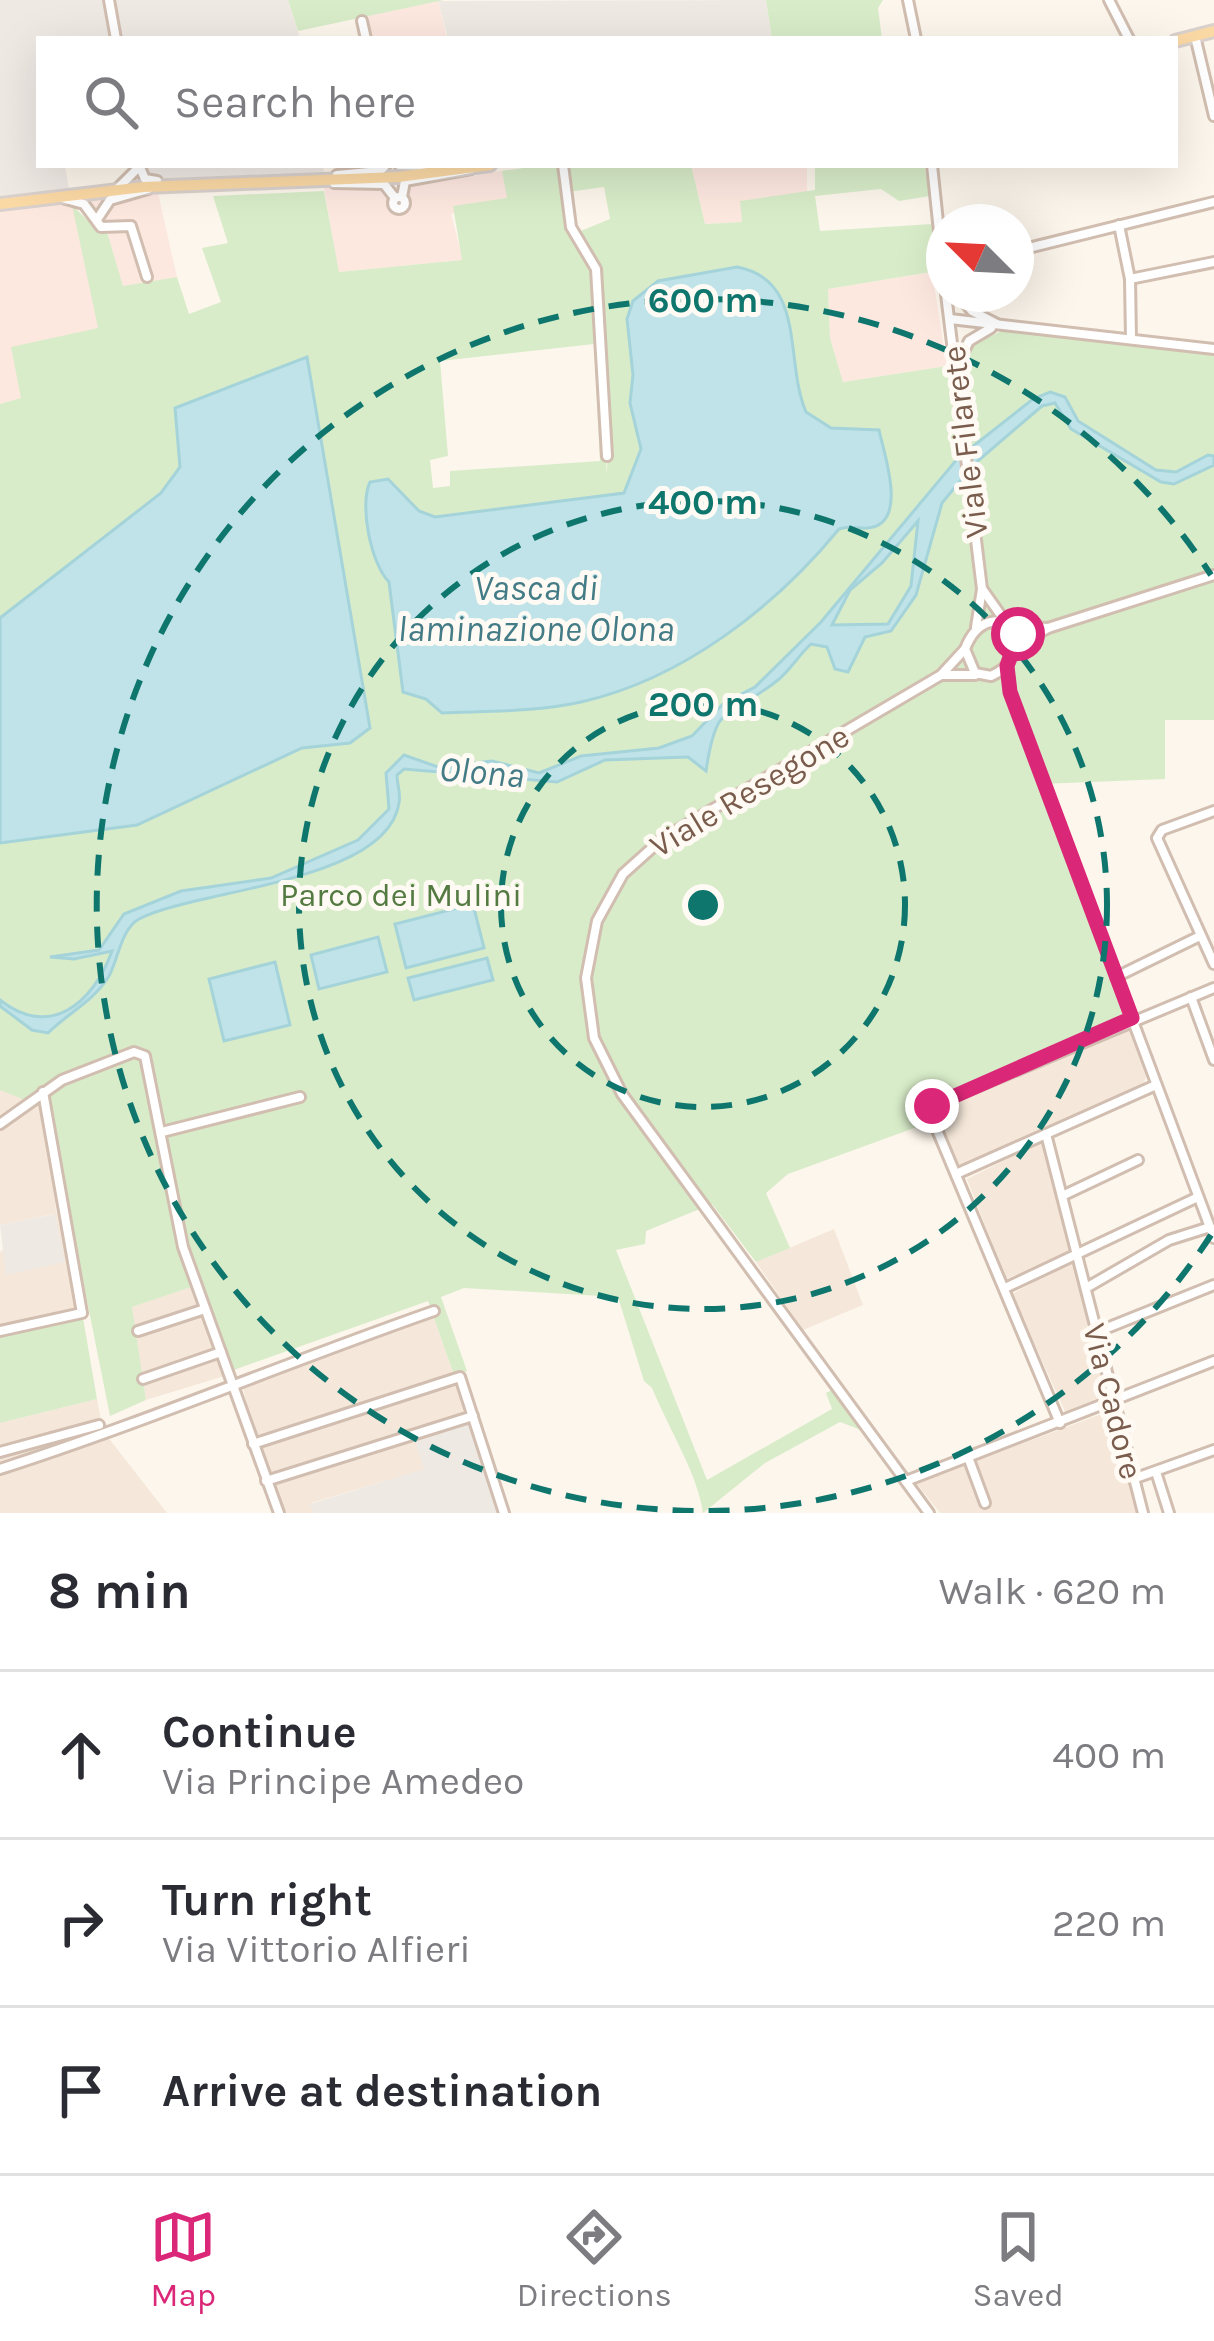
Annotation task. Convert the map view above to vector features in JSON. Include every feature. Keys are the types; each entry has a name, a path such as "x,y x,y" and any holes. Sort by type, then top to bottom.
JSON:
{"main road":[{"path":"1178,40 1214,31"},
{"path":"0,204 151,187 327,180 448,168"}],"street":[{"path":"110,0 116,36"},
{"path":"908,0 915,36"},
{"path":"1109,0 1127,36"},
{"path":"362,20 365,36"},
{"path":"1195,36 1214,114"},
{"path":"117,190 138,168"},
{"path":"140,168 146,180 172,186"},
{"path":"327,180 374,168"},
{"path":"327,180 340,185 384,184 399,198 405,181 462,175 467,168"},
{"path":"562,168 570,224 591,253 597,273 607,456"},
{"path":"932,168 936,204"},
{"path":"97,219 107,201 151,187"},
{"path":"60,197 84,204 103,227 133,228 147,277"},
{"path":"1034,246 1214,202"},
{"path":"1119,225 1130,279 1131,340"},
{"path":"1130,279 1214,262"},
{"name":"Viale Filarete","path":"948,312 982,589 976,627"},
{"path":"949,318 966,312"},
{"path":"975,312 998,325"},
{"path":"949,318 958,324 1214,349"},
{"path":"956,370 969,341 998,325"},
{"path":"1016,646 1048,628 1214,575"},
{"name":"Viale Filarete","path":"982,589 1003,619"},
{"path":"1010,692 969,667 965,650 976,627 1003,619 1014,626 1048,628"},
{"path":"1014,626 1016,646 1007,666 1010,692 1213,1234"},
{"name":"Viale Resegone","path":"906,1481 622,1094 594,1038 586,978 604,904 623,874 662,838 941,675 965,650"},
{"path":"941,675 985,676 1007,666"},
{"path":"1214,811 1162,830 1157,838 1214,964"},
{"path":"1116,977 1200,936"},
{"path":"1060,1423 932,1106 1132,1018 1214,988"},
{"path":"1191,997 1214,1060"},
{"path":"0,1124 62,1080 142,1053 183,1247 279,1513"},
{"path":"956,1174 1156,1084"},
{"path":"0,1330 82,1313 60,1213 43,1092"},
{"path":"162,1132 300,1097"},
{"name":"Via Cadore","path":"1046,1134 1143,1513"},
{"path":"1062,1196 1138,1160"},
{"path":"1006,1288 1198,1197"},
{"name":"Via Cadore","path":"1086,1288 1169,1240 1213,1234"},
{"path":"1097,1332 1214,1285"},
{"path":"138,1330 206,1309"},
{"path":"3,1470 118,1432 232,1382 434,1311"},
{"path":"143,1379 221,1352"},
{"path":"929,1513 906,1481 1214,1361"},
{"path":"254,1444 460,1377 504,1513"},
{"path":"266,1481 472,1416"},
{"path":"0,1452 99,1425"},
{"path":"1133,1479 1214,1450"},
{"path":"968,1457 985,1502"},
{"path":"1156,1472 1169,1513"}],"shaded area":[{"path":"0,0 288,0 299,36 36,36 36,168 66,168 70,195 0,196"},
{"path":"766,0 772,36 447,36 438,1"},
{"path":"438,1 446,36 371,36 368,16"},
{"path":"140,168 323,168 325,179 143,187"},
{"path":"692,168 807,168 807,192 741,201 742,222 705,224"},
{"path":"502,171 508,198 451,214 463,260 338,272 324,187 404,188"},
{"path":"158,193 177,277 123,287 107,232 95,228 76,205 99,329 21,398 0,404 0,206"},
{"path":"926,273 926,312 938,312 947,366 843,382 830,338 828,289"},
{"path":"1128,1028 1147,1076 1143,1084 962,1167 955,1164 935,1107"},
{"path":"35,1047 56,1210 77,1309 0,1326 0,1252 54,1214 0,1225 0,1059"},
{"path":"1039,1143 1045,1146 1071,1250 1006,1279 967,1179"},
{"path":"55,1214 65,1262 6,1275 0,1225"},
{"path":"834,1229 863,1305 803,1330 756,1262"},
{"path":"1075,1259 1109,1393 1106,1400 1067,1416 1012,1294"},
{"path":"203,1283 234,1373 146,1400 131,1307"},
{"path":"433,1315 454,1375 254,1436 242,1384"},
{"path":"459,1386 464,1416 268,1473 261,1446"},
{"path":"97,1399 103,1431 167,1513 0,1513 0,1423"},
{"path":"1112,1410 1139,1513 940,1513 917,1484 965,1464 983,1507 989,1503 973,1462"},
{"path":"469,1422 498,1513 314,1513 310,1504 424,1469 414,1438"},
{"path":"414,1438 425,1469 311,1503 314,1513 283,1513 271,1484"}],"green space":[{"path":"288,0 444,0 298,31"},
{"path":"766,0 883,0 878,8 882,36 772,36"},
{"name":"Parco dei Mulini","path":"560,168 568,231 591,258 607,474 609,382 599,266 578,232 610,219 604,187 568,192 564,168 692,168 705,224 742,222 740,201 815,190 815,168 925,168 930,196 899,201 881,189 815,196 820,231 926,224 926,273 828,289 830,338 843,382 947,366 948,374 962,370 974,344 1004,330 1214,354 1214,720 1165,720 1165,779 1041,784 1123,1016 1061,1047 936,1095 927,1104 928,1123 788,1174 766,1193 790,1248 756,1262 712,1204 646,1231 645,1244 616,1250 707,1480 832,1409 826,1393 832,1390 861,1430 840,1422 765,1463 703,1513 689,1468 652,1388 644,1381 618,1297 464,1288 441,1297 467,1371 454,1375 428,1301 231,1371 203,1283 132,1307 146,1400 110,1416 47,1100 25,1100 0,1090 0,404 21,398 11,347 98,328 72,205 97,230 107,232 123,286 177,277 189,314 221,302 202,248 228,243 213,196 324,191 339,272 462,260 453,206 507,198 502,171","holes":["594,344 600,461 450,471 450,486 433,488 430,460 448,456 440,361"]},
{"path":"83,1318 97,1399 0,1423 0,1336"}],"water":[{"name":"Vasca di laminazione Olona","path":"737,267 759,275 784,305 806,412 831,428 879,430 891,485 888,514 881,524 839,529 786,586 724,636 691,658 619,691 547,708 442,713 426,699 403,692 389,582 369,534 370,482 388,479 419,511 435,517 624,493 641,449 630,403 633,375 627,319 633,301 658,281"},
{"name":"Vasca di laminazione Olona","path":"307,357 370,728 350,743 302,748 137,825 0,843 0,618 161,493 180,467 175,408"},
{"name":"Olona","path":"1050,392 1065,397 1078,421 1156,470 1176,472 1208,455 1214,456 1214,465 1174,484 1161,482 1071,429 1055,403 1042,406 973,465 942,503 916,595 891,631 865,637 848,672 835,669 827,647 811,644 778,680 720,720 706,771 688,757 605,760 557,782 404,769 397,775 399,803 387,830 361,851 286,880 139,919 128,930 103,985 48,1033 32,1030 0,1006 0,1000 36,1016 68,1010 94,987 112,951 74,959 50,957 99,950 124,914 181,891 271,878 358,840 389,809 386,773 404,755 438,767 492,761 539,773 581,756 659,748 692,736 724,703 755,687 821,622 958,458 1033,399","holes":["918,521 911,586 888,624 832,625 850,590 882,563"]},
{"path":"473,904 484,948 406,968 395,924"},
{"path":"378,937 387,972 319,989 311,955"},
{"path":"487,958 493,980 414,1000 408,978"},
{"path":"275,962 290,1025 224,1041 209,979"}],"route":[{"path":"932,1106 938,1099 1132,1018 1010,692 1007,666 1018,634"}]}
